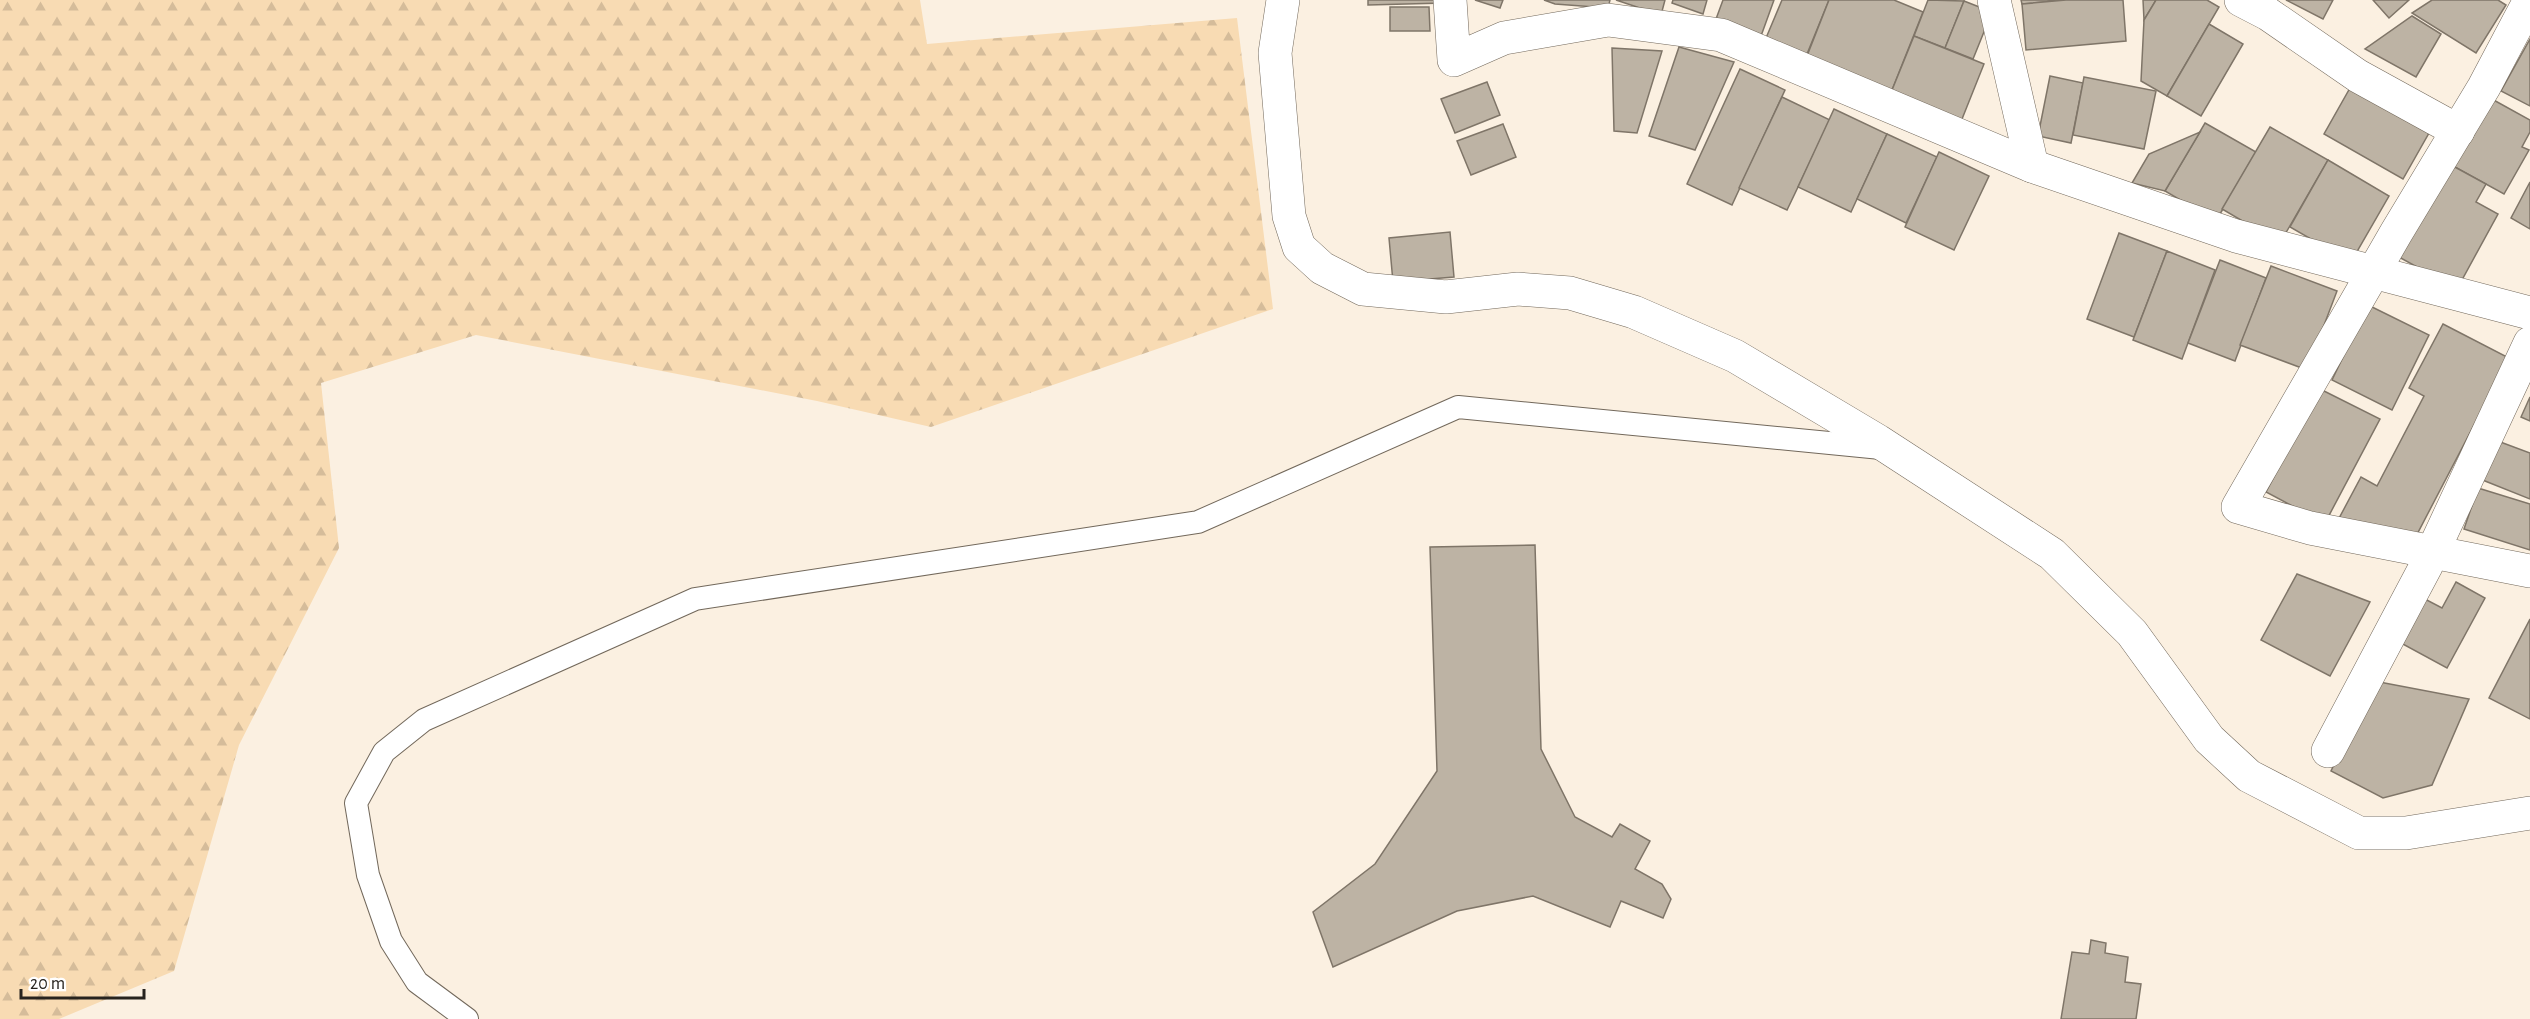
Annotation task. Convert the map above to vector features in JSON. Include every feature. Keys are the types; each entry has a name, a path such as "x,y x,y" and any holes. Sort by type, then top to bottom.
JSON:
{"street":[{"path":"1283,0 1275,53 1289,216 1299,247 1322,268 1364,289 1446,297 1518,290 1570,293 1634,312 1735,356 1888,448 2052,554 2132,633 2209,739 2249,776 2359,833 2406,833 2530,813"},
{"path":"1450,0 1454,60 1504,38 1608,20 1721,35 2032,166 2236,236 2530,314"},
{"path":"1994,0 2032,166"},
{"path":"2241,0 2268,14 2358,76 2458,132"},
{"path":"2530,0 2484,87 2238,507 2310,528 2530,571"},
{"path":"2328,751 2433,551 2530,343"}],"lane":[{"path":"467,1019 417,982 391,941 368,875 356,803 384,752 424,720 695,599 1198,522 1458,407 1888,448"}],"green space":[{"path":"0,0 920,0 927,44 1237,18 1273,309 931,427 817,401 476,335 321,383 339,548 239,745 174,971 59,1019 0,1019"}],"building":[{"path":"1368,0 1443,0 1444,3 1368,5"},
{"path":"1475,0 1503,0 1500,8"},
{"path":"1544,0 1610,0 1608,8 1555,4"},
{"path":"1616,0 1665,0 1661,15"},
{"path":"1673,0 1707,0 1703,14 1672,3"},
{"path":"1723,0 1774,0 1761,36 1716,19"},
{"path":"1782,0 1829,0 1807,54 1766,38"},
{"path":"1829,0 1894,0 1923,12 1890,95 1805,61"},
{"path":"1928,0 1964,1 1945,48 1914,36"},
{"path":"2021,0 2066,0 2022,4"},
{"path":"2066,0 2123,0 2126,41 2026,50 2022,4"},
{"path":"2143,0 2156,0 2144,20"},
{"path":"2156,0 2207,0 2219,7 2167,96 2141,81 2144,20"},
{"path":"2286,0 2333,0 2323,19"},
{"path":"2373,0 2409,0 2389,18"},
{"path":"2432,0 2498,0 2506,5 2476,53 2412,13"},
{"path":"1964,1 1992,12 1973,59 1945,48"},
{"path":"1390,7 1429,7 1430,31 1390,31"},
{"path":"2412,16 2441,34 2416,77 2365,49"},
{"path":"2209,24 2243,44 2201,116 2167,96"},
{"path":"1914,36 1984,64 1960,124 1890,95"},
{"path":"2530,39 2530,106 2501,91"},
{"path":"1679,47 1734,62 1695,150 1649,136"},
{"path":"1612,48 1662,51 1637,133 1614,131"},
{"path":"1740,69 1785,90 1732,205 1687,184"},
{"path":"2050,76 2083,83 2071,143 2038,136"},
{"path":"2084,77 2156,91 2144,149 2073,135"},
{"path":"1487,82 1500,115 1455,133 1441,99"},
{"path":"2350,88 2429,133 2403,179 2324,134"},
{"path":"1782,97 1830,120 1787,210 1739,188"},
{"path":"2490,98 2530,120 2530,132 2522,147 2529,150 2504,194 2453,166"},
{"path":"1834,109 1887,134 1851,212 1798,187"},
{"path":"2205,123 2256,152 2216,221 2165,191"},
{"path":"1503,124 1516,157 1471,175 1457,141"},
{"path":"2270,127 2328,160 2280,243 2222,209"},
{"path":"2200,132 2165,191 2132,183 2149,154"},
{"path":"1887,134 1937,157 1906,223 1857,199"},
{"path":"1939,152 1989,176 1954,250 1905,227"},
{"path":"2328,160 2389,196 2351,262 2290,227"},
{"path":"2453,166 2486,184 2476,202 2498,214 2457,289 2397,256"},
{"path":"2530,182 2530,229 2511,218"},
{"path":"1450,232 1454,277 1393,282 1389,238"},
{"path":"2119,233 2167,251 2134,337 2087,319"},
{"path":"2167,251 2215,270 2182,359 2133,340"},
{"path":"2220,260 2266,278 2235,361 2188,343"},
{"path":"2271,266 2337,291 2307,370 2240,345"},
{"path":"2368,305 2429,335 2392,410 2332,380"},
{"path":"2443,324 2509,358 2413,542 2337,522 2361,477 2377,486 2424,396 2409,388"},
{"path":"2320,389 2380,419 2325,523 2266,492"},
{"path":"2530,397 2530,421 2521,417"},
{"path":"2495,440 2530,453 2530,499 2480,479"},
{"path":"2478,488 2530,504 2530,550 2464,529"},
{"path":"1535,545 1541,749 1575,817 1612,837 1620,824 1650,841 1635,869 1662,884 1671,899 1663,918 1621,901 1610,927 1533,896 1457,911 1333,967 1313,912 1375,864 1437,771 1430,547"},
{"path":"2297,574 2370,602 2330,676 2261,640"},
{"path":"2456,582 2485,598 2447,668 2399,642 2423,598 2442,608"},
{"path":"2530,619 2530,719 2489,698"},
{"path":"2374,681 2469,699 2432,785 2383,798 2331,771"},
{"path":"2091,940 2106,943 2105,953 2128,957 2125,982 2141,984 2136,1019 2061,1019 2072,952 2089,954"}]}
